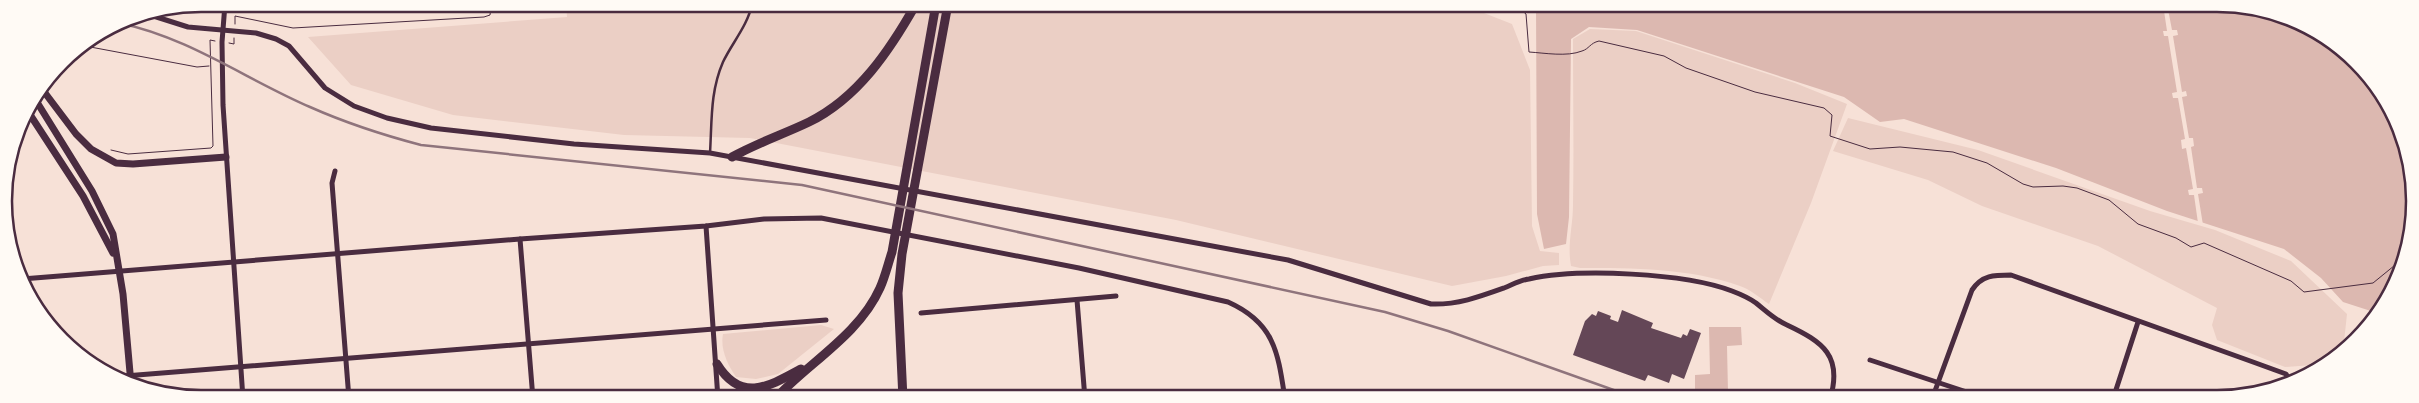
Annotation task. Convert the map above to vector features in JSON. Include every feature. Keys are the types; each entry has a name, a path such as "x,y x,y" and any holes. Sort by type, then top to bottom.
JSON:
{"highway":[{"path":"732,157 752,146 811,121 844,97 872,72 911,12"},
{"path":"784,390 848,332 870,305 880,289 892,252 935,12"},
{"path":"903,390 898,293 902,254 947,12"},
{"path":"717,364 725,378 733,384 742,388 757,389 774,384 813,363"}],"main road":[{"path":"46,94 86,144 105,159 116,163 132,164 226,157"},
{"path":"39,105 100,205 112,234 115,256"},
{"path":"32,118 83,196 115,256 120,271 131,377"}],"street":[{"path":"224,12 223,30 226,157 242,390"},
{"path":"159,18 188,27 256,33 276,39 289,46 325,88 354,106 387,118 471,134 644,150 710,153 1288,260 1430,304 1452,305 1526,279 1540,276 1617,274 1661,277 1715,285 1755,302 1772,317 1814,339 1827,350 1836,378 1833,390"},
{"path":"334,171 332,184 348,390"},
{"path":"29,278 706,226 764,219 821,218 1079,268 1228,302 1244,309 1256,319 1272,341 1280,362 1284,390"},
{"path":"706,226 718,390"},
{"path":"520,239 532,390"},
{"path":"1935,390 1972,290 1978,281 1995,275 2011,275 2286,374 2288,377"},
{"path":"921,313 1116,296"},
{"path":"1077,300 1085,390"},
{"path":"138,379 241,367 826,320"},
{"path":"2115,390 2138,322"},
{"path":"1870,360 1962,390"}],"lane":[{"path":"710,153 711,108 715,85 723,62 748,12"}],"path":[{"path":"235,16 293,28 484,17 490,15 490,12"},
{"path":"1524,12 1526,14 1529,52 1575,53 1586,50 1590,43 1598,41 1664,56 1686,68 1755,92 1824,108 1832,115 1830,136 1859,146 1870,149 1900,147 1953,152 1987,163 2023,184 2034,187 2063,186 2096,194 2109,200 2138,224 2176,238 2191,247 2204,243 2291,281 2304,292 2373,283 2395,265"},
{"path":"110,150 128,154 211,148 213,146 210,40"},
{"path":"92,47 197,67 210,66"}],"shaded area":[{"path":"567,12 1481,12 1512,24 1530,70 1532,226 1540,251 1559,253 1559,265 1543,266 1506,276 1452,286 1176,220 750,138 624,135 453,115 351,85 308,37 567,17"},
{"path":"1536,12 2218,12 2254,16 2290,27 2323,44 2360,77 2375,96 2392,129 2403,165 2406,189 2405,226 2400,250 2387,285 2372,311 2343,302 2321,278 2284,249 2167,211 2056,168 1904,119 1880,122 1844,97 1637,30 1589,27 1571,39 1569,217 1566,244 1544,249 1537,214"},
{"path":"1590,29 1636,31 1795,83 1847,104 1811,203 1769,304 1744,287 1681,272 1620,268 1580,268 1571,266 1570,251 1573,213 1573,39"},
{"path":"1848,118 1978,150 2150,211 2215,230 2291,261 2347,314 2344,342 2323,359 2312,365 2285,367 2217,340 2212,325 2217,308 2098,246 1982,206 1928,180 1833,151"},
{"path":"821,325 834,329 778,374 756,379 736,377 724,351 723,334"},
{"path":"1709,327 1741,327 1742,345 1727,346 1728,390 1695,390 1695,375 1710,374"}],"pier":[{"path":"2164,12 2169,12 2172,30 2177,30 2178,35 2173,36 2182,92 2186,91 2187,96 2182,97 2189,138 2193,138 2194,146 2191,147 2197,188 2202,188 2203,193 2198,194 2203,225 2198,223 2194,195 2189,195 2188,190 2193,189 2186,148 2182,149 2181,140 2185,139 2178,98 2173,98 2172,93 2177,92 2168,36 2164,36 2163,31 2167,31"}],"building":[{"path":"1622,310 1653,323 1651,328 1681,338 1683,334 1687,336 1690,329 1701,333 1684,379 1672,374 1669,383 1648,375 1645,381 1573,355 1585,321 1592,314 1596,316 1598,311 1611,316 1610,319 1618,322"}],"railway":[{"path":"131,26 169,38 324,113 421,145 802,185 1385,312 1448,331 1614,390"}]}
